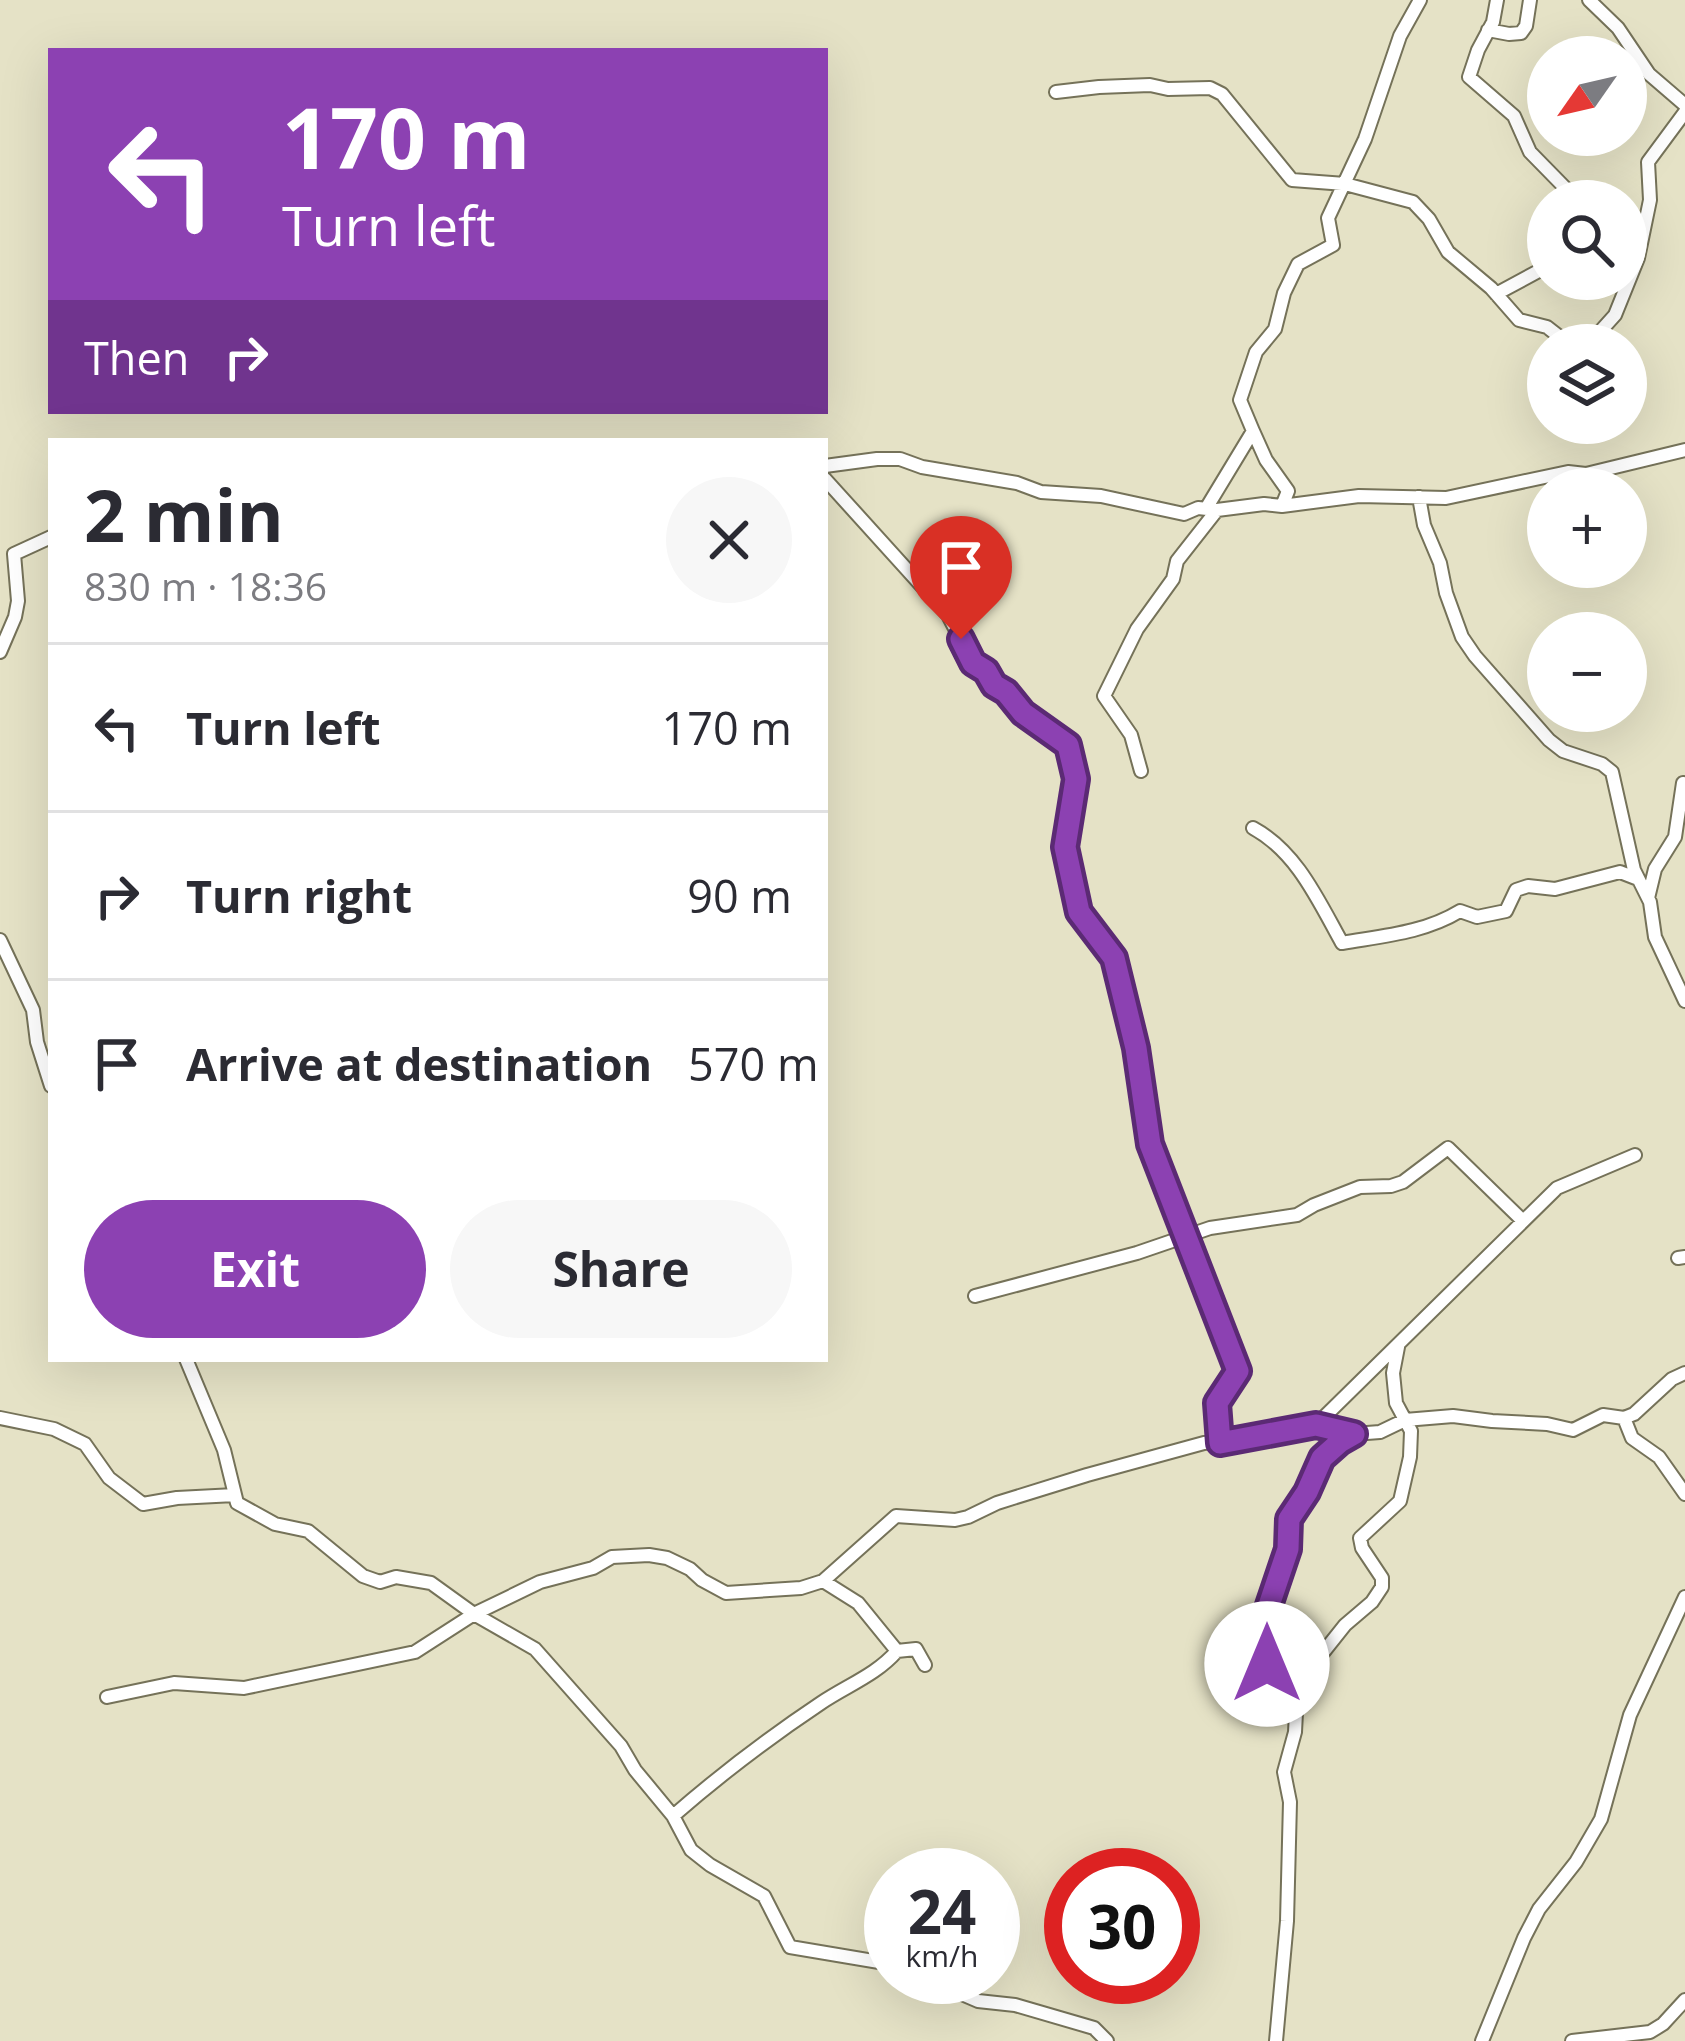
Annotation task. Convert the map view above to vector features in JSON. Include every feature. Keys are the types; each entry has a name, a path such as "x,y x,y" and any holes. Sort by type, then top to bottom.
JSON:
{"street":[{"path":"1282,506 1288,491 1266,460 1240,400 1256,352 1275,329 1298,264 1333,244 1328,218 1365,139 1400,36 1420,0"},
{"path":"1498,0 1469,77 1514,116 1530,152 1557,180"},
{"path":"1488,30 1524,32 1530,0"},
{"path":"1588,0 1618,28 1648,74 1685,109 1648,162 1650,200 1638,258 1607,324"},
{"path":"1056,92 1133,86 1210,88 1222,94 1292,180 1345,184 1413,202 1448,252 1519,320 1538,324"},
{"path":"1496,294 1527,277"},
{"path":"1141,771 1131,735 1104,696 1137,629 1173,580 1177,562 1253,431"},
{"path":"828,466 900,459 1041,492 1101,496 1184,514 1359,496 1446,498 1568,472 1586,474 1685,450"},
{"path":"828,481 948,615 973,663 1023,713 1068,745 1076,779 1065,847 1079,912 1114,958 1136,1048 1150,1144 1238,1371 1217,1403 1220,1443"},
{"path":"1419,497 1446,593 1462,637 1475,656 1550,740 1576,758 1602,764 1612,772 1629,854 1648,899 1655,938 1685,1001"},
{"path":"0,652 18,601 7,561 48,538"},
{"path":"1648,899 1655,869 1675,837 1683,783"},
{"path":"1253,828 1286,851 1342,943 1408,932 1460,911 1477,917 1506,910 1516,890 1528,886 1555,889 1621,872 1639,879"},
{"path":"0,940 33,1010 48,1077"},
{"path":"975,1296 1137,1253 1186,1234 1298,1215 1360,1187 1391,1186 1448,1148 1522,1220"},
{"path":"1316,1425 1557,1188 1635,1155"},
{"path":"1276,2041 1287,1922 1290,1802 1284,1772 1295,1732 1297,1693 1302,1679 1345,1625 1382,1587 1382,1578 1361,1548 1360,1538 1400,1501 1411,1431 1396,1403 1393,1373 1398,1347"},
{"path":"107,1696 174,1682 244,1688 415,1652 474,1614 540,1582 593,1568 612,1557 667,1558 726,1593 800,1588 823,1581 896,1516 968,1517 1088,1474 1204,1443 1316,1425 1354,1434 1380,1432 1405,1420 1453,1415 1573,1430 1603,1415 1624,1418 1634,1414 1679,1376 1685,1360"},
{"path":"187,1362 224,1450 237,1503 275,1523 308,1531 363,1576 380,1582 396,1577 431,1583 535,1649 621,1746 634,1770 673,1816 691,1850 764,1896 790,1948 864,1960"},
{"path":"0,1418 54,1429 85,1444 109,1478 143,1504 235,1495"},
{"path":"1624,1418 1632,1438 1659,1457 1685,1494"},
{"path":"1295,1732 1289,1697 1267,1664 1270,1647 1260,1632 1288,1549 1289,1519 1322,1458 1354,1434"},
{"path":"823,1581 858,1604 898,1651"},
{"path":"1482,2041 1539,1909 1576,1862 1601,1819 1630,1714 1685,1597"},
{"path":"673,1816 774,1735 882,1668 898,1651 916,1649 925,1665"},
{"path":"1572,2041 1650,2032 1685,2000"},
{"path":"1006,2004 1094,2028 1107,2041"}],"route":[{"path":"961,639 973,663 986,671 994,685 1068,745 1076,779 1065,847 1079,912 1114,958 1136,1048 1150,1144 1238,1371 1217,1403 1220,1443 1316,1425 1354,1434 1322,1458 1289,1519 1288,1549 1260,1632 1270,1647 1267,1664"}]}
